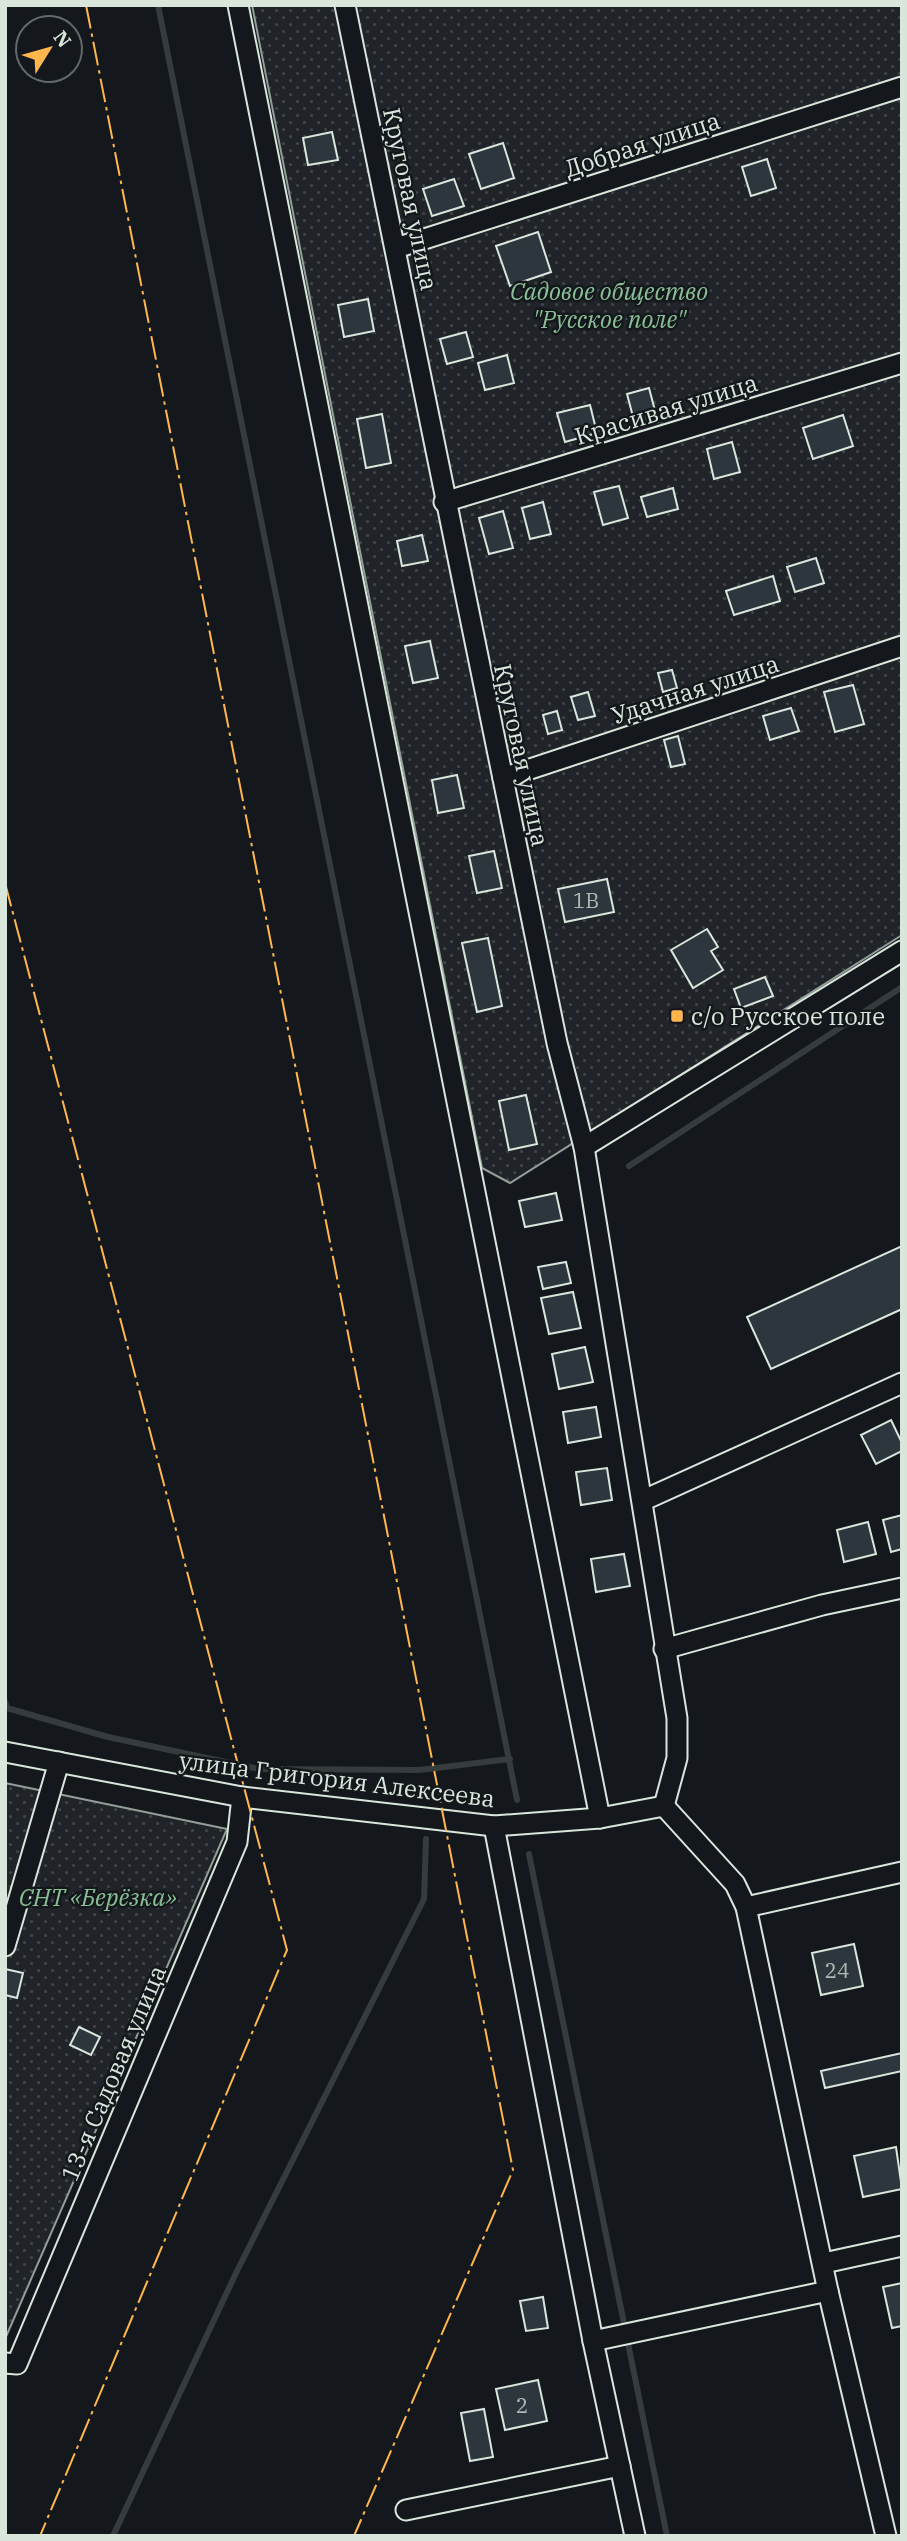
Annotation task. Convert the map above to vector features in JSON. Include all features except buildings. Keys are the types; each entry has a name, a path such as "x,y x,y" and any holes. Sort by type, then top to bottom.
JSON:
{"street":[{"path":"238,5 600,1818"},
{"name":"Круговая улица","path":"345,5 556,1043 584,1147 644,1500 664,1649 677,1718 677,1758 664,1806"},
{"name":"Добрая улица","path":"396,248 902,87"},
{"name":"Красивая улица","path":"444,502 902,363"},
{"name":"Удачная улица","path":"503,778 902,646"},
{"path":"584,1147 902,951"},
{"path":"644,1500 902,1383"},
{"path":"664,1649 822,1605 902,1588"},
{"name":"улица Григория Алексеева","path":"5,1752 243,1797 494,1826 600,1818 664,1806"},
{"path":"5,1946 59,1762"},
{"name":"13-я Садовая улица","path":"11,2363 237,1842 243,1797"},
{"path":"664,1806 735,1884 746,1907 828,2291 886,2536"},
{"path":"494,1826 593,2341 635,2536"},
{"path":"746,1907 902,1872"},
{"path":"824,2263 902,2246"},
{"path":"593,2341 828,2291"},
{"path":"406,2510 620,2466"}],"green space":[{"name":"Садовое общество \"Русское поле\"","path":"252,5 902,5 902,935 510,1183 482,1168"},
{"name":"СНТ «Берёзка»","path":"5,1783 227,1829 5,2339"}],"waterway":[{"path":"158,5 517,1800"},
{"path":"629,1166 902,987"},
{"path":"5,1701 7,1708 108,1737 259,1769 419,1770 510,1759"},
{"path":"113,2536 236,2273 424,1899 426,1839"},
{"path":"529,1854 667,2536"}],"power":[{"path":"86,5 513,2170 354,2536"},
{"path":"5,883 287,1950 40,2536"}],"place":[{"name":"с/о Русское поле","path":"677,1016"}]}
